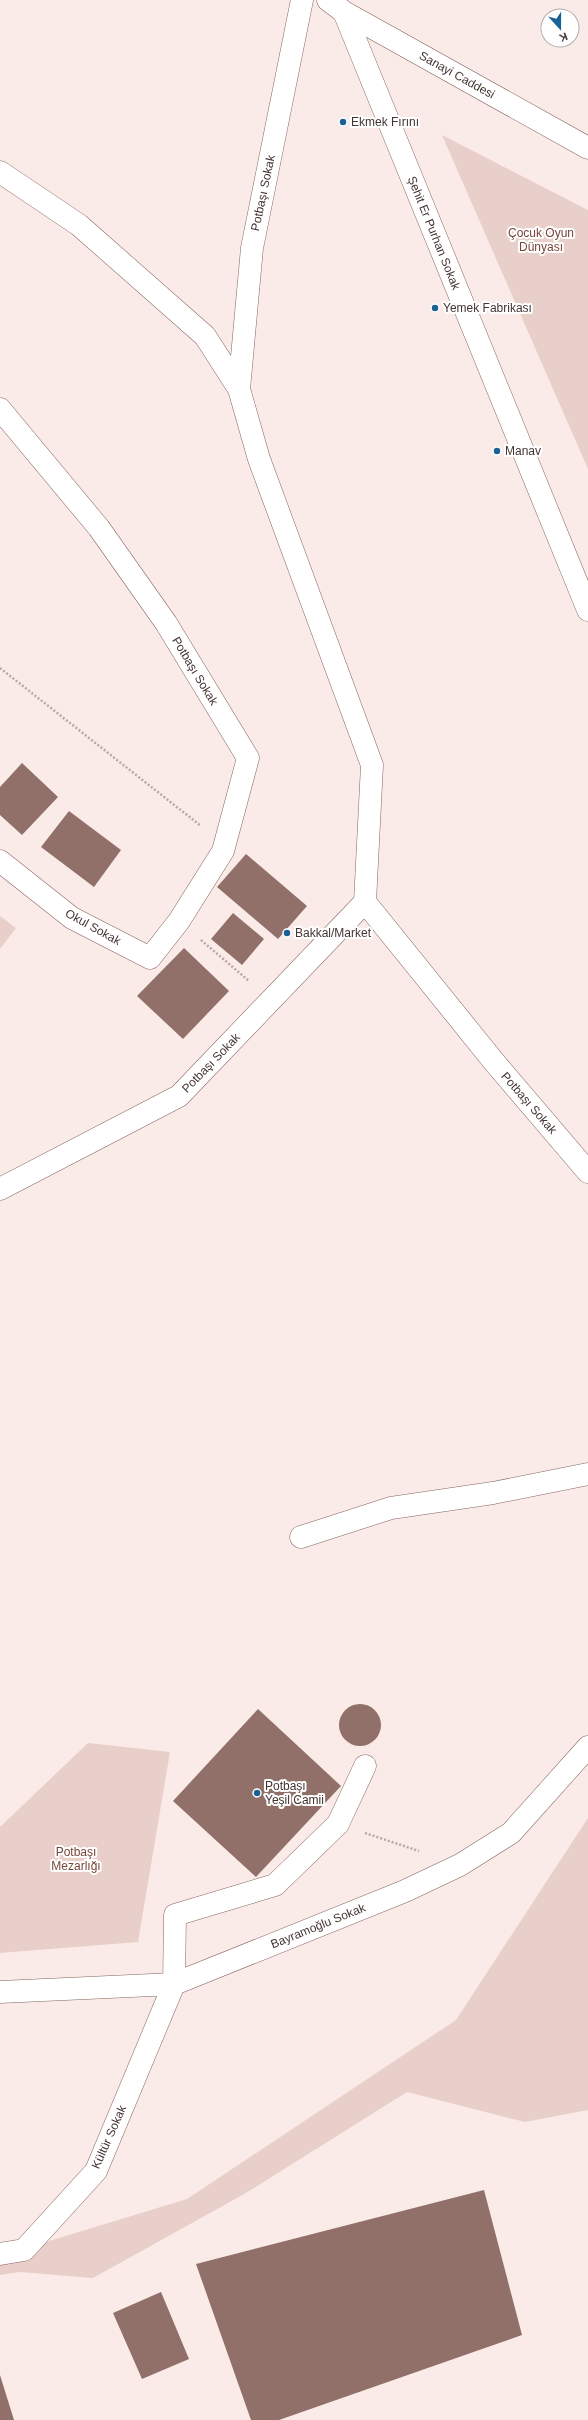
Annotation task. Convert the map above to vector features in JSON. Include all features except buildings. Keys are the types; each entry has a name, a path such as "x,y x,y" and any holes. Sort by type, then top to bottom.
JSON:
{"street":[{"name":"Potbaşı Sokak","path":"239,389 252,248 302,0"},
{"name":"Sanayi Caddesi","path":"336,6 588,148"},
{"name":"Şehit Er Purhan Sokak","path":"336,6 588,610"},
{"name":"Potbaşı Sokak","path":"0,172 79,225 205,336 239,389 259,459 372,765 365,902 179,1096 0,1189"},
{"name":"Potbaşı Sokak","path":"0,409 103,534 166,623 248,758 224,845 179,921 150,958"},
{"name":"Okul Sokak","path":"0,861 72,918 150,958"},
{"name":"Potbaşı Sokak","path":"365,902 495,1063 588,1172"},
{"path":"301,1537 391,1508 494,1493 588,1474"},
{"name":"Bayramoğlu Sokak","path":"0,1992 174,1984 406,1891 460,1865 511,1833 588,1748"},
{"path":"174,1984 175,1915 275,1885 338,1824 365,1766"},
{"name":"Kültür Sokak","path":"0,2254 24,2250 96,2170 174,1984"}],"path":[{"path":"0,668 224,845"},
{"path":"179,921 271,1000"},
{"path":"338,1824 460,1865"}],"green space":[{"name":"Çocuk Oyun Dünyası","path":"442,135 588,210 588,469"},
{"path":"0,916 16,928 0,949"},
{"name":"Potbaşı Mezarlığı","path":"88,1743 170,1752 138,1942 0,1953 0,1827"},
{"path":"588,1818 588,2110 525,2122 407,2092 246,2193 93,2278 20,2272 0,2275 0,2256 187,2199 456,2020"}],"place":[{"name":"Ekmek Fırını","path":"343,122"},
{"name":"Yemek Fabrikası","path":"435,308"},
{"name":"Manav","path":"497,451"},
{"name":"Bakkal/Market","path":"287,933"},
{"name":"Potbaşı Yeşil Camii","path":"257,1793"}]}
